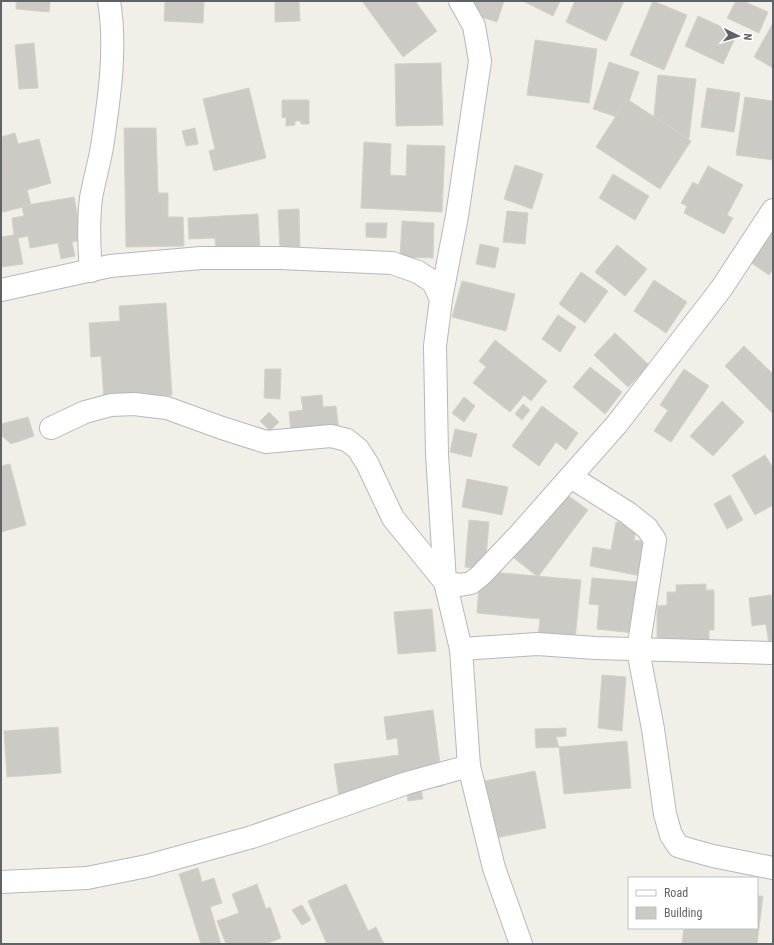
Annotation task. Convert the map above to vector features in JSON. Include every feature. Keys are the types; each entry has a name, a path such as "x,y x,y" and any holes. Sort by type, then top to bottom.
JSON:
{"street":[{"path":"91,271 89,238 92,198 102,148 111,58 112,34 109,1"},
{"path":"460,1 474,26 480,61 456,216 441,299 435,346 437,454 445,582 461,649 469,766 494,868 521,944"},
{"path":"51,428 85,412 111,405 134,404 168,408 266,442 331,436 347,440 358,449 367,463 393,518 445,582 460,585 471,583 481,575 571,477 617,424 721,289 773,210"},
{"path":"1,290 110,266 201,258 280,258 392,263 418,272 433,282 441,299"},
{"path":"571,477 628,513 647,528 655,540 638,650 653,729 666,814 671,835 678,846 713,856 773,868"},
{"path":"461,649 537,644 638,650 773,653"},
{"path":"1,882 87,878 148,866 252,837 407,783 469,766"}],"building":[{"path":"16,1 50,1 49,12 16,9"},
{"path":"165,1 204,1 203,23 164,21"},
{"path":"275,1 299,1 300,21 275,22"},
{"path":"362,1 415,1 437,31 403,57"},
{"path":"458,1 504,1 497,22 455,9"},
{"path":"523,1 560,1 553,16"},
{"path":"575,1 624,1 606,41 566,22"},
{"path":"653,1 687,15 664,70 630,55"},
{"path":"736,1 743,1 768,12 759,33 727,18"},
{"path":"698,16 737,34 723,64 685,46"},
{"path":"773,23 773,68 754,57"},
{"path":"535,40 597,49 589,103 527,95"},
{"path":"34,43 38,88 19,89 15,45"},
{"path":"609,62 639,72 623,119 593,109"},
{"path":"441,63 443,125 396,126 395,64"},
{"path":"658,75 696,79 689,138 652,134"},
{"path":"249,88 266,158 214,171 209,151 215,149 203,99"},
{"path":"707,88 740,93 734,132 701,127"},
{"path":"745,97 773,101 773,160 736,155"},
{"path":"627,99 691,141 660,189 596,147"},
{"path":"282,100 309,100 309,124 301,124 301,121 295,121 295,125 286,126 286,117 282,118"},
{"path":"124,128 156,128 158,193 168,193 168,217 183,217 184,246 126,247"},
{"path":"195,128 198,144 186,146 182,131"},
{"path":"15,133 18,144 39,139 51,183 27,190 31,205 3,212 1,203 1,137"},
{"path":"364,142 391,144 390,175 406,176 407,145 445,146 442,212 361,208"},
{"path":"515,165 543,174 532,209 504,199"},
{"path":"708,166 743,185 727,215 733,218 724,234 684,213 687,206 681,203 693,182 698,185"},
{"path":"613,174 649,196 635,220 599,198"},
{"path":"74,197 82,240 72,242 75,256 61,259 58,243 30,248 28,236 18,238 23,264 1,267 1,237 14,235 12,218 24,216 22,206"},
{"path":"299,209 300,250 280,250 278,210"},
{"path":"507,211 528,213 525,244 503,242"},
{"path":"258,214 260,251 216,254 215,238 189,239 188,218"},
{"path":"773,216 773,269 769,275 744,258"},
{"path":"402,221 434,223 433,258 400,257"},
{"path":"366,223 387,223 386,238 366,237"},
{"path":"480,244 499,248 495,268 476,264"},
{"path":"617,245 647,269 625,296 595,272"},
{"path":"581,272 608,291 585,323 559,304"},
{"path":"654,280 687,302 666,333 634,311"},
{"path":"462,281 515,294 506,331 452,317"},
{"path":"166,303 172,395 104,400 101,356 91,357 89,323 120,321 119,306"},
{"path":"558,315 576,327 560,352 542,339"},
{"path":"615,333 649,365 628,387 594,355"},
{"path":"495,340 547,381 531,401 524,395 510,412 473,383 486,367 479,361"},
{"path":"744,346 773,374 772,413 725,366"},
{"path":"590,367 622,392 605,414 573,387"},
{"path":"265,369 281,369 280,399 264,398"},
{"path":"684,369 709,386 671,442 654,431 668,410 660,405"},
{"path":"322,395 323,407 336,406 339,431 291,432 289,412 303,410 301,397"},
{"path":"464,397 475,406 464,422 452,413"},
{"path":"722,401 744,422 713,456 690,436"},
{"path":"523,404 530,410 522,420 515,414"},
{"path":"542,406 578,433 566,450 556,442 539,466 512,446"},
{"path":"269,412 279,422 270,431 260,421"},
{"path":"28,417 34,436 11,444 1,435 1,424"},
{"path":"455,429 477,434 471,457 450,452"},
{"path":"765,455 773,468 773,505 755,515 732,475"},
{"path":"10,464 26,525 1,532 1,466"},
{"path":"467,479 508,487 502,515 462,507"},
{"path":"563,492 588,510 538,577 514,558"},
{"path":"730,495 743,520 727,529 714,504"},
{"path":"469,520 489,522 485,569 465,567"},
{"path":"616,522 637,526 634,540 647,542 641,576 590,566 593,547 611,550"},
{"path":"480,571 581,580 575,640 538,637 540,619 477,613"},
{"path":"592,578 639,582 634,633 597,629 599,605 589,604"},
{"path":"706,584 706,590 714,590 714,630 709,630 709,640 657,641 657,606 667,605 667,592 676,592 676,585"},
{"path":"771,595 773,608 773,651 770,652 766,624 752,626 749,598"},
{"path":"432,609 436,651 398,654 394,612"},
{"path":"602,675 626,677 622,731 598,728"},
{"path":"433,710 443,786 421,789 423,799 408,801 407,793 340,803 334,764 399,755 397,738 387,740 384,717"},
{"path":"58,727 61,773 7,777 4,731"},
{"path":"566,728 566,736 556,737 559,747 536,748 535,729"},
{"path":"627,741 631,788 564,794 559,747"},
{"path":"535,771 546,828 491,839 480,782"},
{"path":"198,868 202,882 214,878 222,903 210,907 221,944 201,944 179,874"},
{"path":"257,884 266,909 270,907 281,938 266,944 226,944 217,921 239,913 232,894"},
{"path":"346,884 368,931 376,927 384,944 327,944 308,901"},
{"path":"758,896 763,896 757,944 682,944 684,929 758,929"},
{"path":"302,905 311,920 302,925 292,910"}]}
